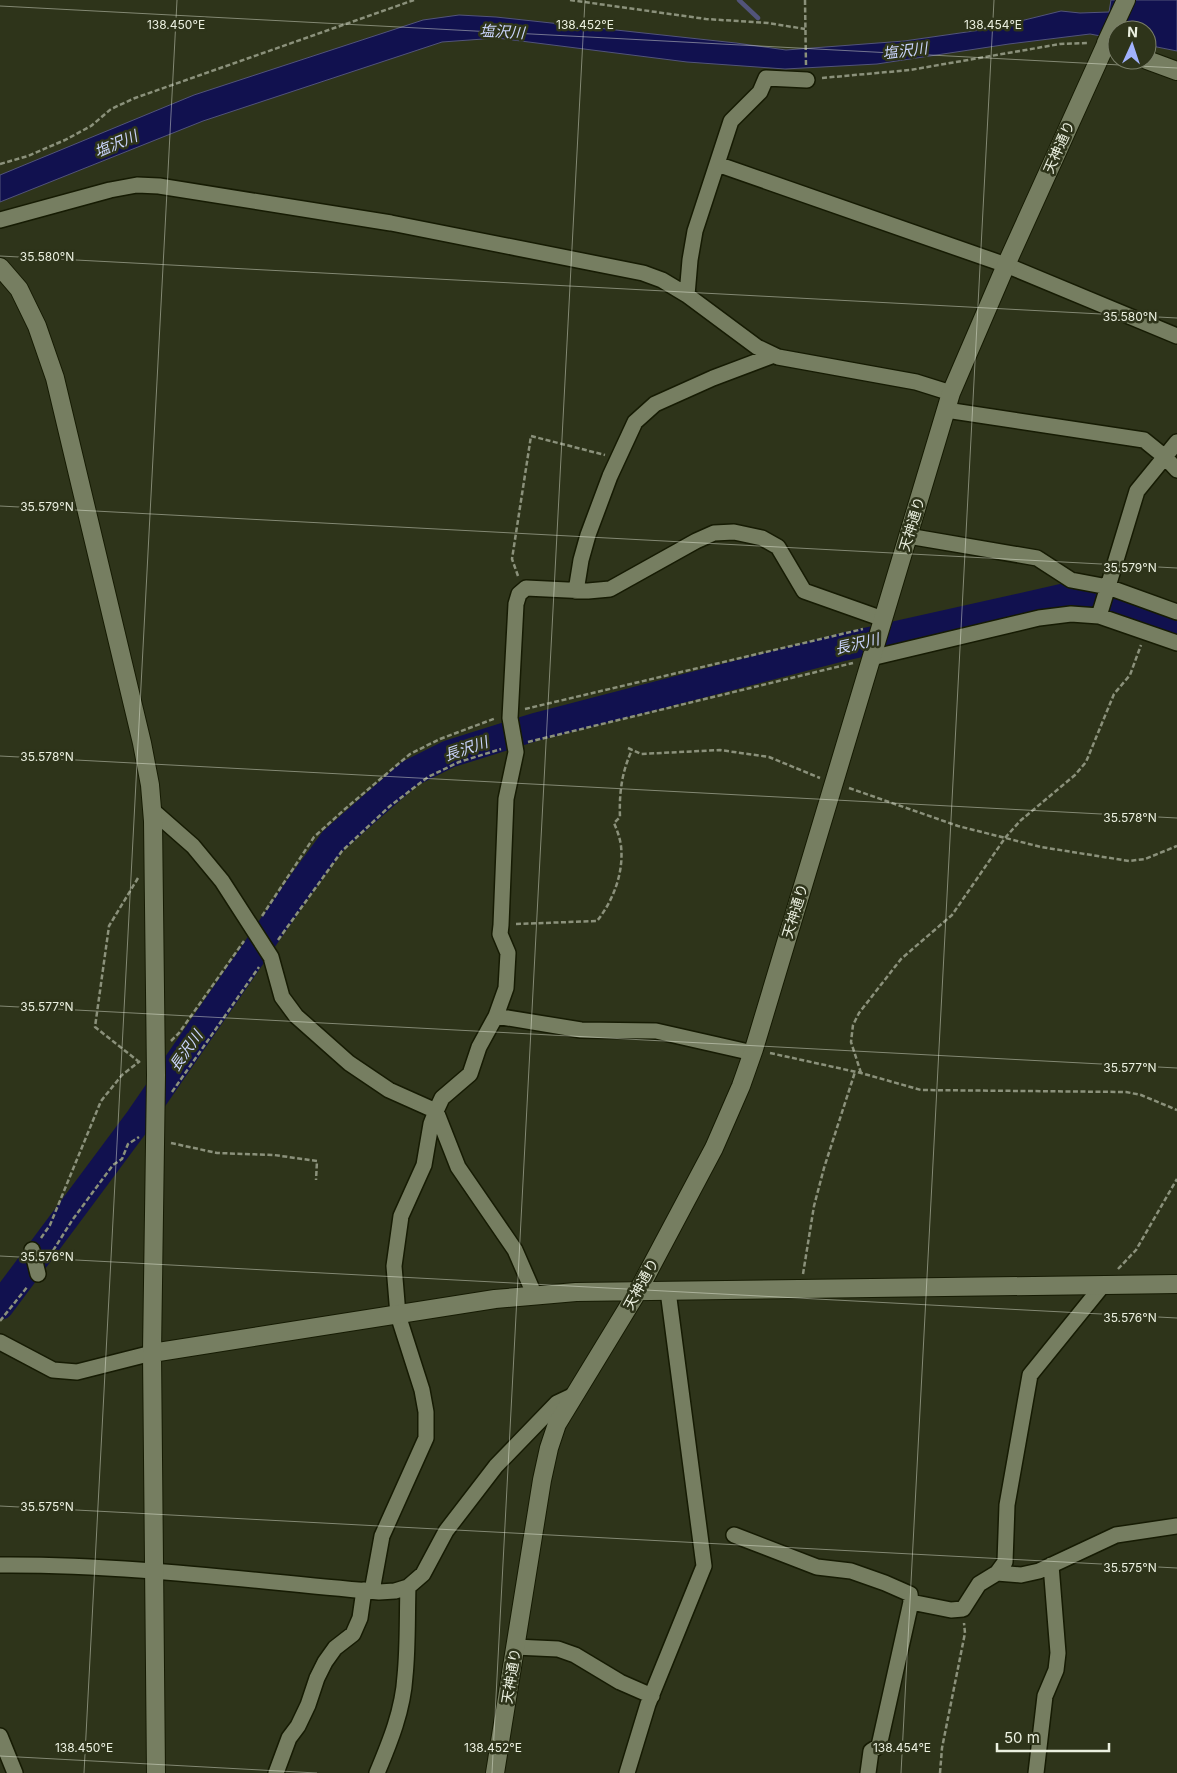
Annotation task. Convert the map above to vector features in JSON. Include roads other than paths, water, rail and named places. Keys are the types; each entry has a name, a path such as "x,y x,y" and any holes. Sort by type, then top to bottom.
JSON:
{"street":[{"name":"天神通り","path":"1119,20 1126,0"},
{"name":"天神通り","path":"495,1773 542,1480 549,1448 557,1424 638,1292 714,1148 741,1086 951,393 1006,265 1107,51"},
{"path":"1157,64 1177,71"},
{"path":"688,295 690,260 695,232 732,121 760,92 766,78 807,75"},
{"path":"717,164 1006,265 1177,336"},
{"path":"0,220 110,190 137,185 159,186 391,222 633,271 662,280 688,295 757,347 774,355 916,382 951,393"},
{"path":"0,266 18,288 33,318 55,378 142,743 150,785 154,863 156,1057 152,1352 156,1773"},
{"path":"576,591 581,560 588,535 618,458 635,422 655,404 713,378 774,355"},
{"path":"946,410 1144,440 1165,457 1177,470"},
{"path":"1099,615 1137,491 1177,442"},
{"path":"276,1773 289,1738 298,1726 308,1705 317,1678 325,1662 335,1648 352,1634 360,1618 382,1536 426,1438 426,1412 422,1390 398,1315 394,1266 401,1216 424,1165 431,1124 436,1111 442,1098 470,1074 479,1047 496,1016 506,988 508,953 500,934 506,799 516,752 511,716 516,604 519,594 526,588 588,592 610,589 696,541 714,533 734,532 762,538 778,547 804,591 882,623"},
{"path":"908,536 1037,558 1071,580 1108,588 1177,612"},
{"path":"872,658 1039,618 1071,614 1099,615 1177,642"},
{"path":"152,810 193,846 222,881 268,953 282,997 296,1016 349,1062 389,1090 436,1111 458,1167 515,1250 535,1296"},
{"path":"496,1016 581,1030 656,1031 753,1051"},
{"path":"32,1250 38,1274"},
{"path":"0,1342 53,1370 77,1372 152,1352 495,1299 576,1292 1177,1284"},
{"path":"911,1602 951,1610 963,1609 979,1584 997,1573 1005,1562 1007,1505 1030,1374 1103,1285"},
{"path":"627,1773 652,1696 704,1566 668,1291"},
{"path":"0,1565 54,1565 368,1591 395,1591 408,1587 424,1574 446,1531 496,1466 558,1403 574,1395"},
{"path":"997,1573 1021,1575 1039,1571 1116,1535 1177,1526"},
{"path":"734,1535 817,1567 851,1572 885,1583 910,1594 911,1602 879,1746 871,1750 868,1773"},
{"path":"1036,1773 1045,1696 1056,1670 1058,1653 1051,1565"},
{"path":"376,1773 390,1742 405,1678 408,1587"},
{"path":"516,1647 558,1649 575,1655 620,1682 652,1696"},
{"path":"0,1736 15,1773"}],"water":[{"name":"塩沢川","path":"1111,0 1177,0 1177,51 1157,47 1157,20 1107,20 1107,37 1090,34 877,64 785,69 687,62 497,38 442,42 203,121 0,202 0,175 194,95 423,20 459,15 496,17 786,50 904,41 988,29 1061,11 1080,13 1109,12"}],"waterway":[{"path":"739,0 758,18"},
{"name":"長沢川","path":"0,1306 140,1118 333,841 409,774 449,754 535,727 843,647 1075,595 1121,605 1177,625"}]}
